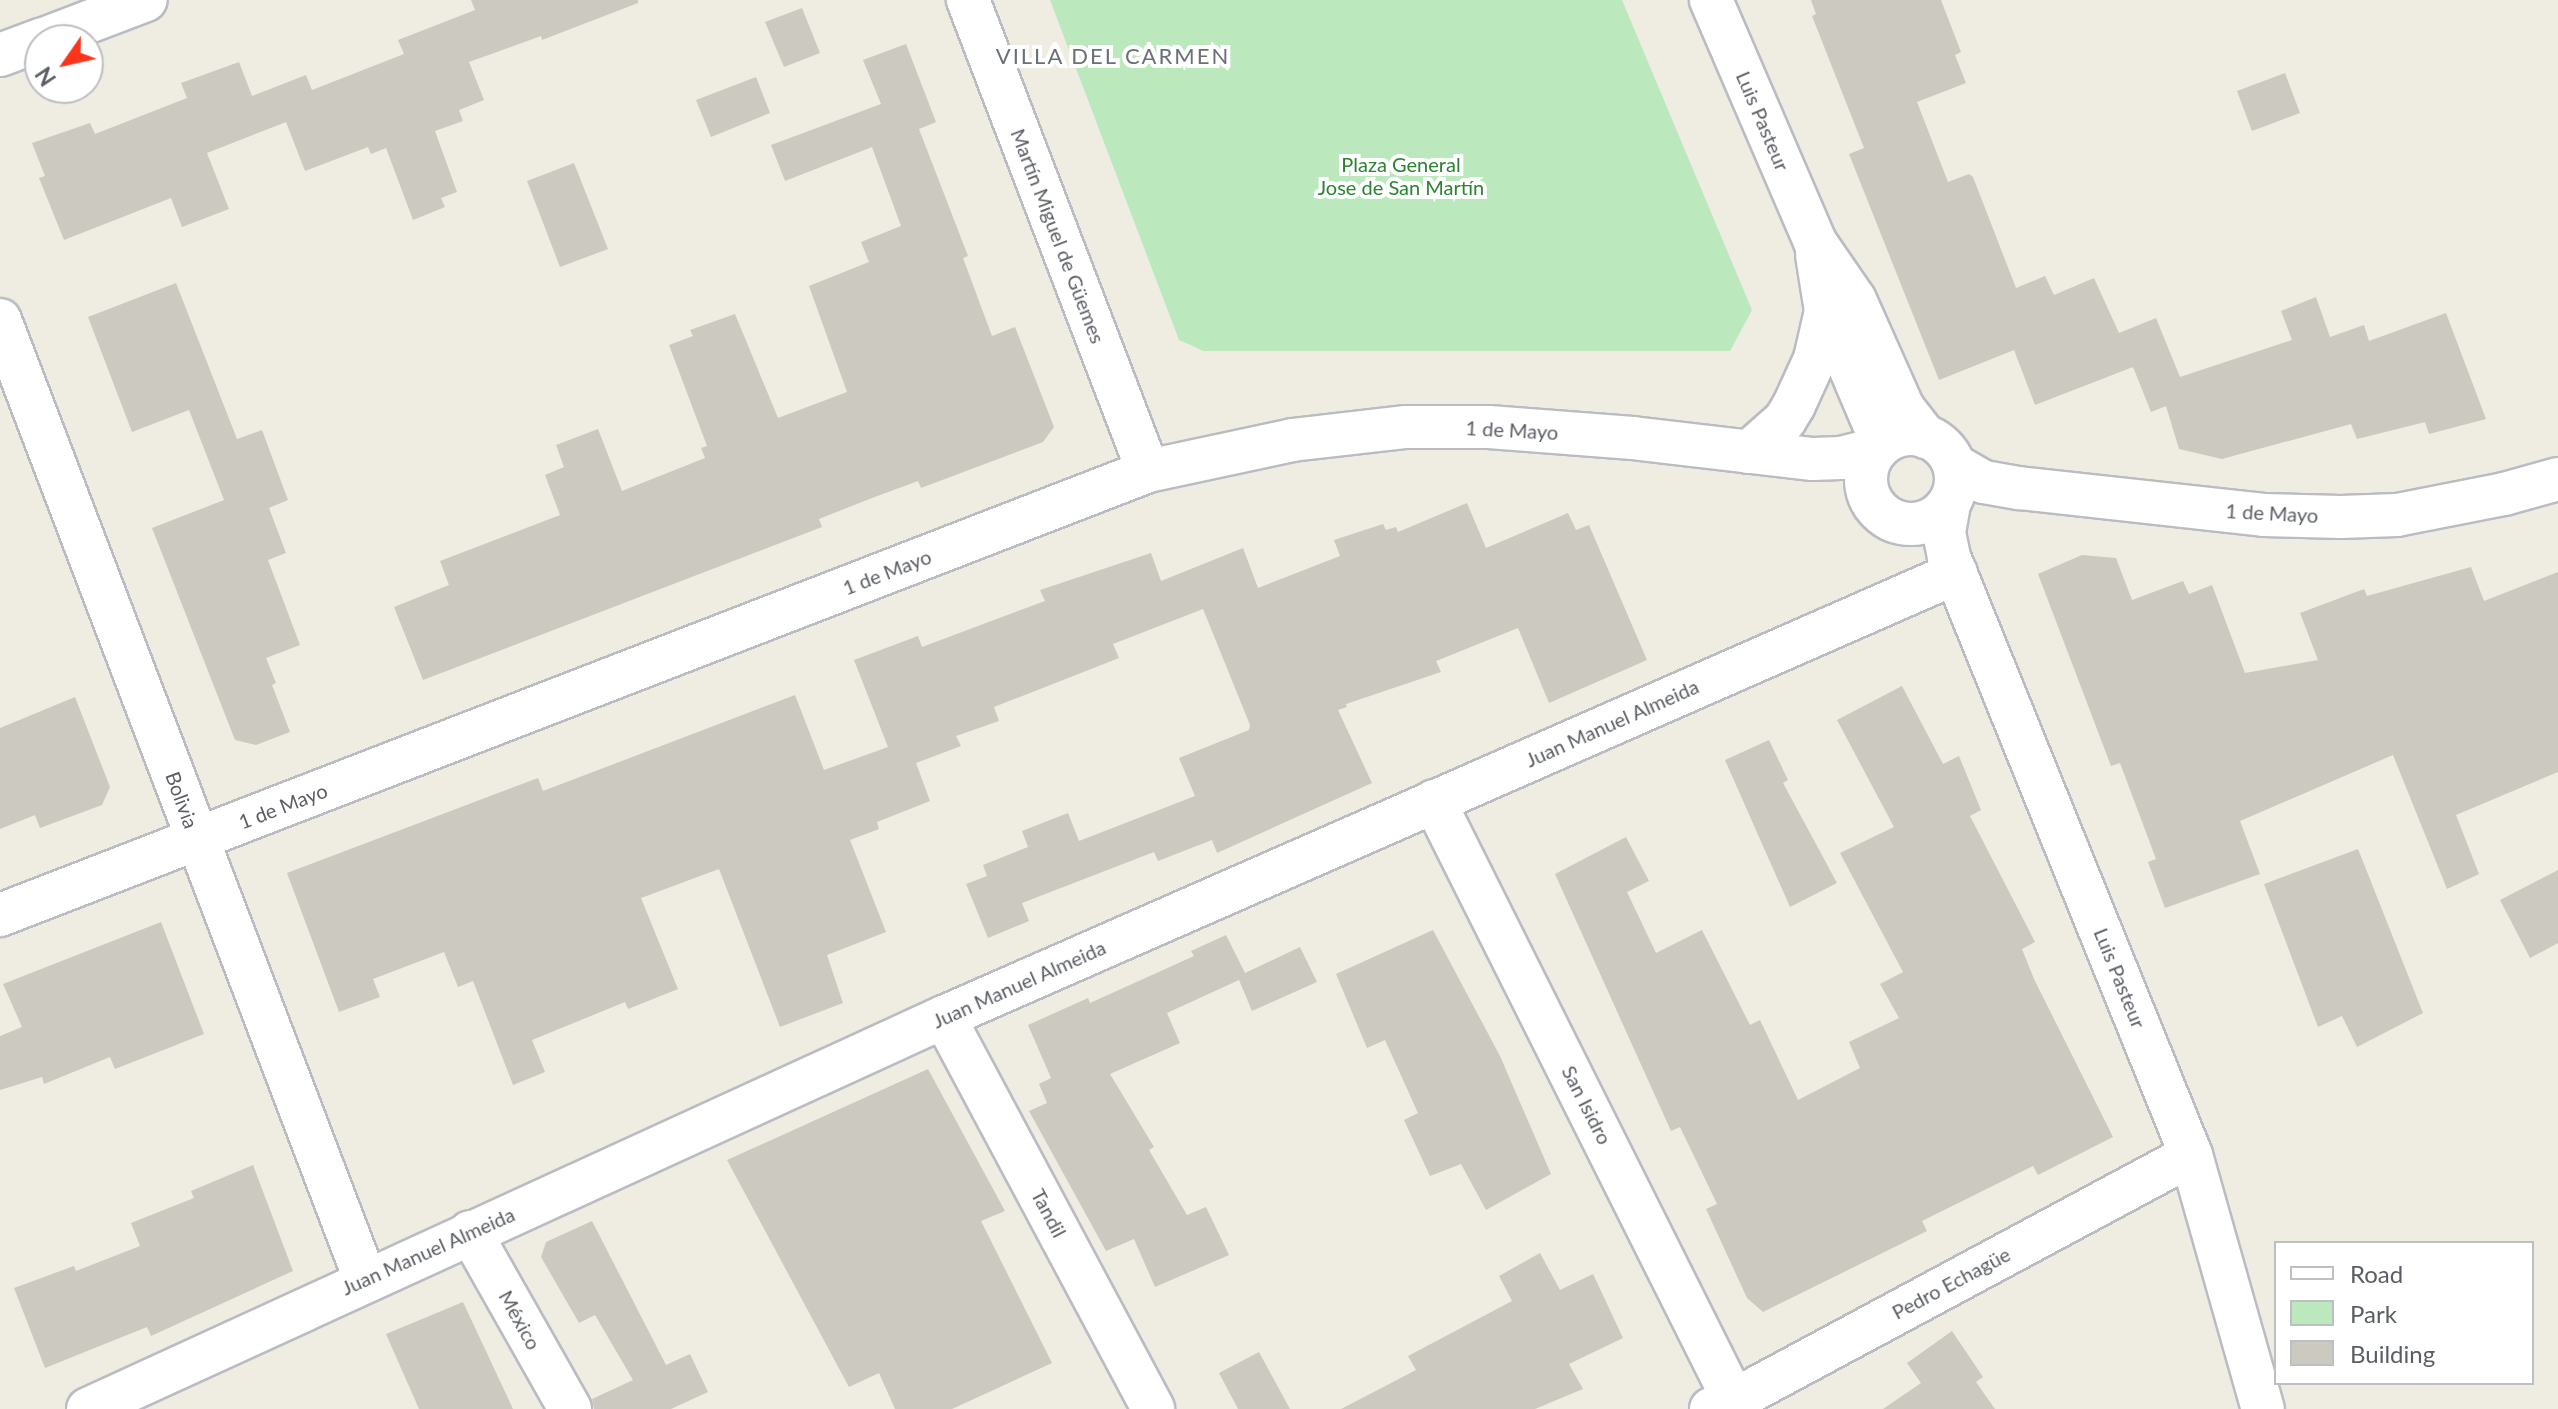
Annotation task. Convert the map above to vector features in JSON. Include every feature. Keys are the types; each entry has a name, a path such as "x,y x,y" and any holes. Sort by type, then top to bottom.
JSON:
{"street":[{"path":"82,24 146,0"},
{"name":"Martín Miguel de Güemes","path":"968,0 1148,471"},
{"name":"Luis Pasteur","path":"1711,0 1815,242 1855,300 1903,408 1947,485 1952,565 2191,1155 2263,1409"},
{"path":"0,55 24,46"},
{"name":"Luis Pasteur","path":"1815,242 1826,311 1876,429 1879,448"},
{"name":"Luis Pasteur","path":"1749,452 1785,420 1794,405 1815,359 1826,311"},
{"name":"Bolivia","path":"0,320 365,1279"},
{"name":"1 de Mayo","path":"0,915 1148,471 1292,440 1406,427 1489,427 1619,437 1813,459 1841,458 1879,448 1907,434 1947,485"},
{"path":"1868,495 1867,471 1879,448"},
{"name":"1 de Mayo","path":"1813,459 1848,478 1868,495 1878,511 1895,522 1947,485 2235,512 2341,517 2397,515 2504,494 2558,479"},
{"name":"Juan Manuel Almeida","path":"88,1409 365,1279 944,1017 1434,801 1952,565"},
{"name":"San Isidro","path":"1434,801 1728,1406"},
{"name":"Tandil","path":"944,1017 1153,1409"},
{"name":"Pedro Echagüe","path":"1728,1406 2191,1155"},
{"name":"México","path":"470,1232 570,1409"}],"green space":[{"name":"Plaza General Jose de San Martín","path":"1050,0 1622,0 1752,310 1730,351 1203,351 1179,340"}],"building":[{"path":"471,0 638,0 638,3 542,40 541,36 469,62 484,100 459,110 463,121 435,131 457,192 441,198 445,207 413,220 386,148 371,154 368,147 305,171 286,122 207,153 229,209 182,227 171,198 64,240 39,178 45,176 32,143 90,123 95,134 187,98 181,83 239,62 252,96 306,75 312,90 404,54 398,40 475,10"},
{"path":"1811,0 1941,0 1961,52 1955,55 1966,83 1917,102 1948,182 1969,174 1973,177 2016,288 2045,276 2054,295 2094,278 2119,333 2156,318 2180,377 2292,340 2281,311 2316,297 2330,337 2364,325 2369,341 2446,313 2486,419 2429,434 2425,422 2357,439 2351,424 2222,459 2179,449 2166,406 2151,412 2133,367 2035,405 2014,350 1939,380 1849,154 1864,148 1812,16 1816,14"},
{"path":"802,8 820,53 784,67 765,22"},
{"path":"906,44 936,122 919,129 968,256 963,258 992,336 1015,327 1054,427 1043,442 921,488 918,481 872,498 819,519 822,527 423,680 394,607 449,585 440,561 560,515 545,475 564,467 556,445 598,429 622,491 705,458 701,448 707,446 669,345 693,336 690,330 735,314 778,418 847,392 809,286 869,262 861,242 901,226 872,147 785,181 771,145 881,104 863,60"},
{"path":"2285,73 2300,113 2252,131 2237,91"},
{"path":"756,77 770,113 711,137 696,100"},
{"path":"574,163 608,249 560,267 527,181"},
{"path":"176,283 237,439 262,430 288,500 269,508 286,553 268,560 300,645 266,658 276,683 272,685 290,732 256,745 235,740 152,528 224,500 189,410 132,432 88,317"},
{"path":"1467,503 1486,548 1568,513 1576,530 1589,525 1647,660 1549,703 1518,628 1436,661 1441,672 1346,704 1347,707 1338,710 1372,783 1217,853 1212,840 1158,861 1154,852 1022,903 1029,921 988,938 966,884 987,876 983,865 1028,847 1022,831 1068,813 1079,841 1195,796 1179,758 1249,730 1250,725 1203,609 1113,644 1119,658 994,707 999,721 956,736 961,746 916,763 930,801 877,822 879,829 850,840 886,932 827,955 843,1003 780,1027 719,869 641,898 678,989 628,1009 625,1002 532,1040 545,1072 513,1085 473,981 458,987 444,952 373,979 380,997 339,1012 287,873 538,778 543,791 795,695 824,770 888,747 854,660 918,636 922,647 1045,601 1040,590 1151,553 1161,581 1243,548 1258,588 1340,556 1334,540 1383,524 1386,530 1396,527 1398,532"},
{"path":"2082,555 2116,558 2132,600 2183,581 2189,594 2212,585 2245,673 2318,660 2300,613 2364,589 2367,596 2471,567 2484,601 2558,572 2558,772 2456,815 2479,874 2447,889 2393,755 2240,821 2260,874 2165,908 2148,862 2156,859 2120,763 2111,766 2038,574"},
{"path":"1902,686 1943,764 1959,756 1981,810 1970,816 2035,942 2022,949 2034,979 2113,1137 2038,1175 2033,1166 1922,1221 1927,1231 1763,1312 1747,1298 1706,1209 1717,1204 1680,1127 1671,1131 1555,874 1626,837 1649,881 1627,892 1656,953 1702,930 1750,1025 1760,1020 1798,1100 1860,1068 1849,1042 1899,1018 1880,984 1903,972 1840,853 1894,827 1837,720"},
{"path":"75,697 110,787 102,805 40,828 35,815 0,829 0,728"},
{"path":"1769,740 1788,780 1783,783 1837,883 1790,907 1725,760"},
{"path":"2358,849 2423,1013 2357,1047 2342,1016 2318,1027 2264,884"},
{"path":"2558,870 2558,943 2530,958 2500,900"},
{"path":"161,922 204,1034 115,1069 110,1057 44,1084 42,1077 0,1090 0,1036 22,1027 3,984"},
{"path":"1433,930 1500,1056 1551,1174 1486,1210 1461,1164 1430,1176 1404,1120 1418,1113 1385,1040 1367,1048 1336,974"},
{"path":"1226,935 1245,973 1300,947 1317,982 1252,1011 1239,980 1167,1013 1180,1043 1110,1074 1154,1147 1149,1150 1187,1215 1206,1207 1229,1255 1155,1287 1134,1239 1106,1251 1029,1111 1047,1103 1039,1084 1051,1078 1028,1025 1088,998 1090,1003 1194,956 1191,951"},
{"path":"928,1069 1005,1211 981,1221 1052,1363 952,1409 895,1409 879,1373 849,1387 727,1160"},
{"path":"253,1165 293,1271 151,1336 147,1327 45,1368 14,1288 74,1266 76,1271 140,1246 131,1223 194,1198 191,1191"},
{"path":"592,1221 666,1365 690,1354 708,1392 671,1409 594,1409 592,1399 633,1380 595,1315 579,1323 541,1257 546,1242"},
{"path":"1540,1253 1560,1290 1593,1274 1623,1338 1569,1364 1583,1389 1535,1409 1341,1409 1416,1370 1408,1356 1512,1301 1499,1276"},
{"path":"463,1302 513,1409 419,1409 386,1334"},
{"path":"1952,1331 1983,1377 1976,1382 1995,1409 1883,1409 1921,1383 1907,1363"},
{"path":"1259,1352 1290,1409 1238,1409 1219,1373"}],"district":[{"name":"VILLA DEL CARMEN","path":"1113,56"}]}
